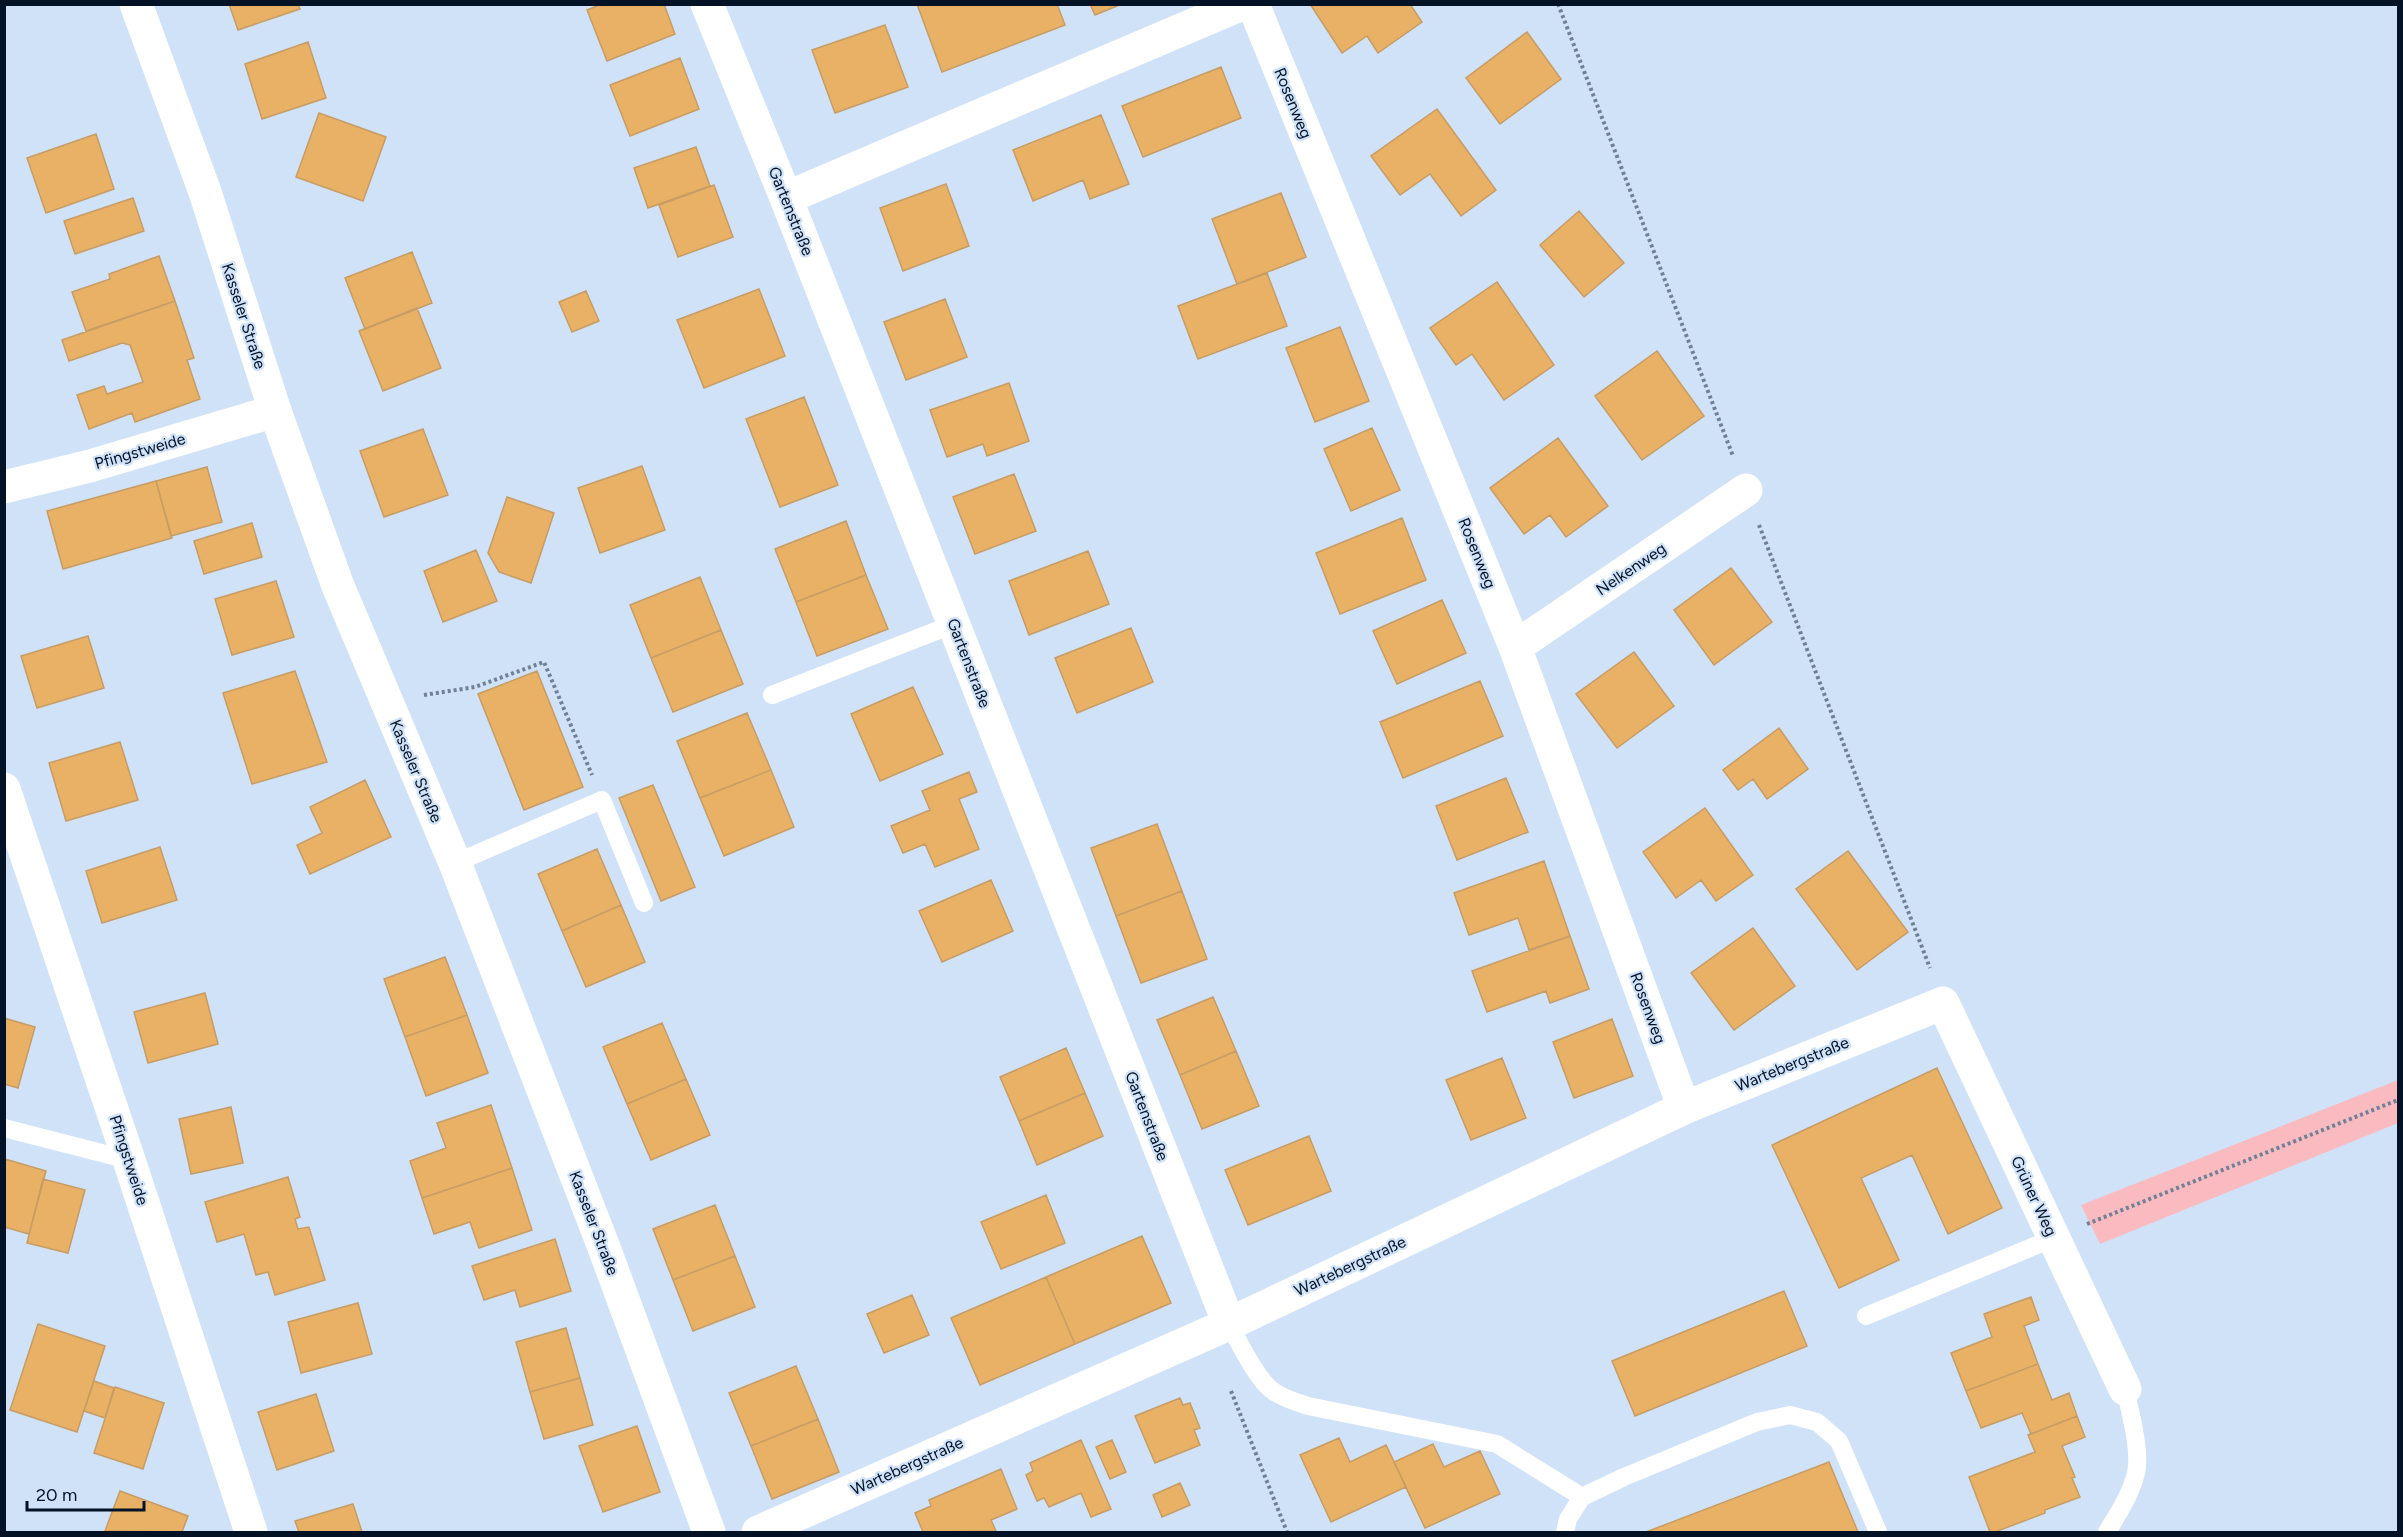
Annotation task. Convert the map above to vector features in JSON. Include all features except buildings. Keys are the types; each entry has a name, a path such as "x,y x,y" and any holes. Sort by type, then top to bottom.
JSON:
{"street":[{"name":"Kasseler Straße","path":"136,4 205,192 274,411 338,586 455,863 607,1256 709,1533"},
{"name":"Gartenstraße","path":"707,4 786,198 1229,1324"},
{"path":"786,198 1242,4"},
{"name":"Rosenweg","path":"1253,4 1515,647 1684,1108"},
{"name":"Pfingstweide","path":"4,487 90,466 274,411"},
{"name":"Nelkenweg","path":"1515,647 1746,490"},
{"name":"Pfingstweide","path":"4,789 251,1533"},
{"name":"Wartebergstraße","path":"758,1533 1229,1324 1684,1108 1943,1003"},
{"name":"Grüner Weg","path":"1943,1003 2125,1389"}],"lane":[{"path":"772,695 954,624"},
{"path":"455,863 602,800 644,903"},
{"path":"4,1128 129,1160"},
{"path":"1866,1316 2054,1238"},
{"path":"1229,1324 1251,1363 1270,1390 1287,1399 1373,1420 1497,1444 1582,1497"},
{"path":"2108,1533 2123,1505 2136,1472 2135,1438 2125,1389"},
{"path":"1565,1533 1568,1519 1582,1497 1624,1477 1757,1422 1790,1415 1817,1422 1839,1441 1878,1533"}],"path":[{"path":"389,707 414,696 475,687 544,662 602,800"},
{"path":"2054,1238 2398,1100"},
{"path":"1230,1388 1287,1533"}],"shaded area":[{"path":"2398,1080 2398,1123 2100,1244 2081,1205"}]}
